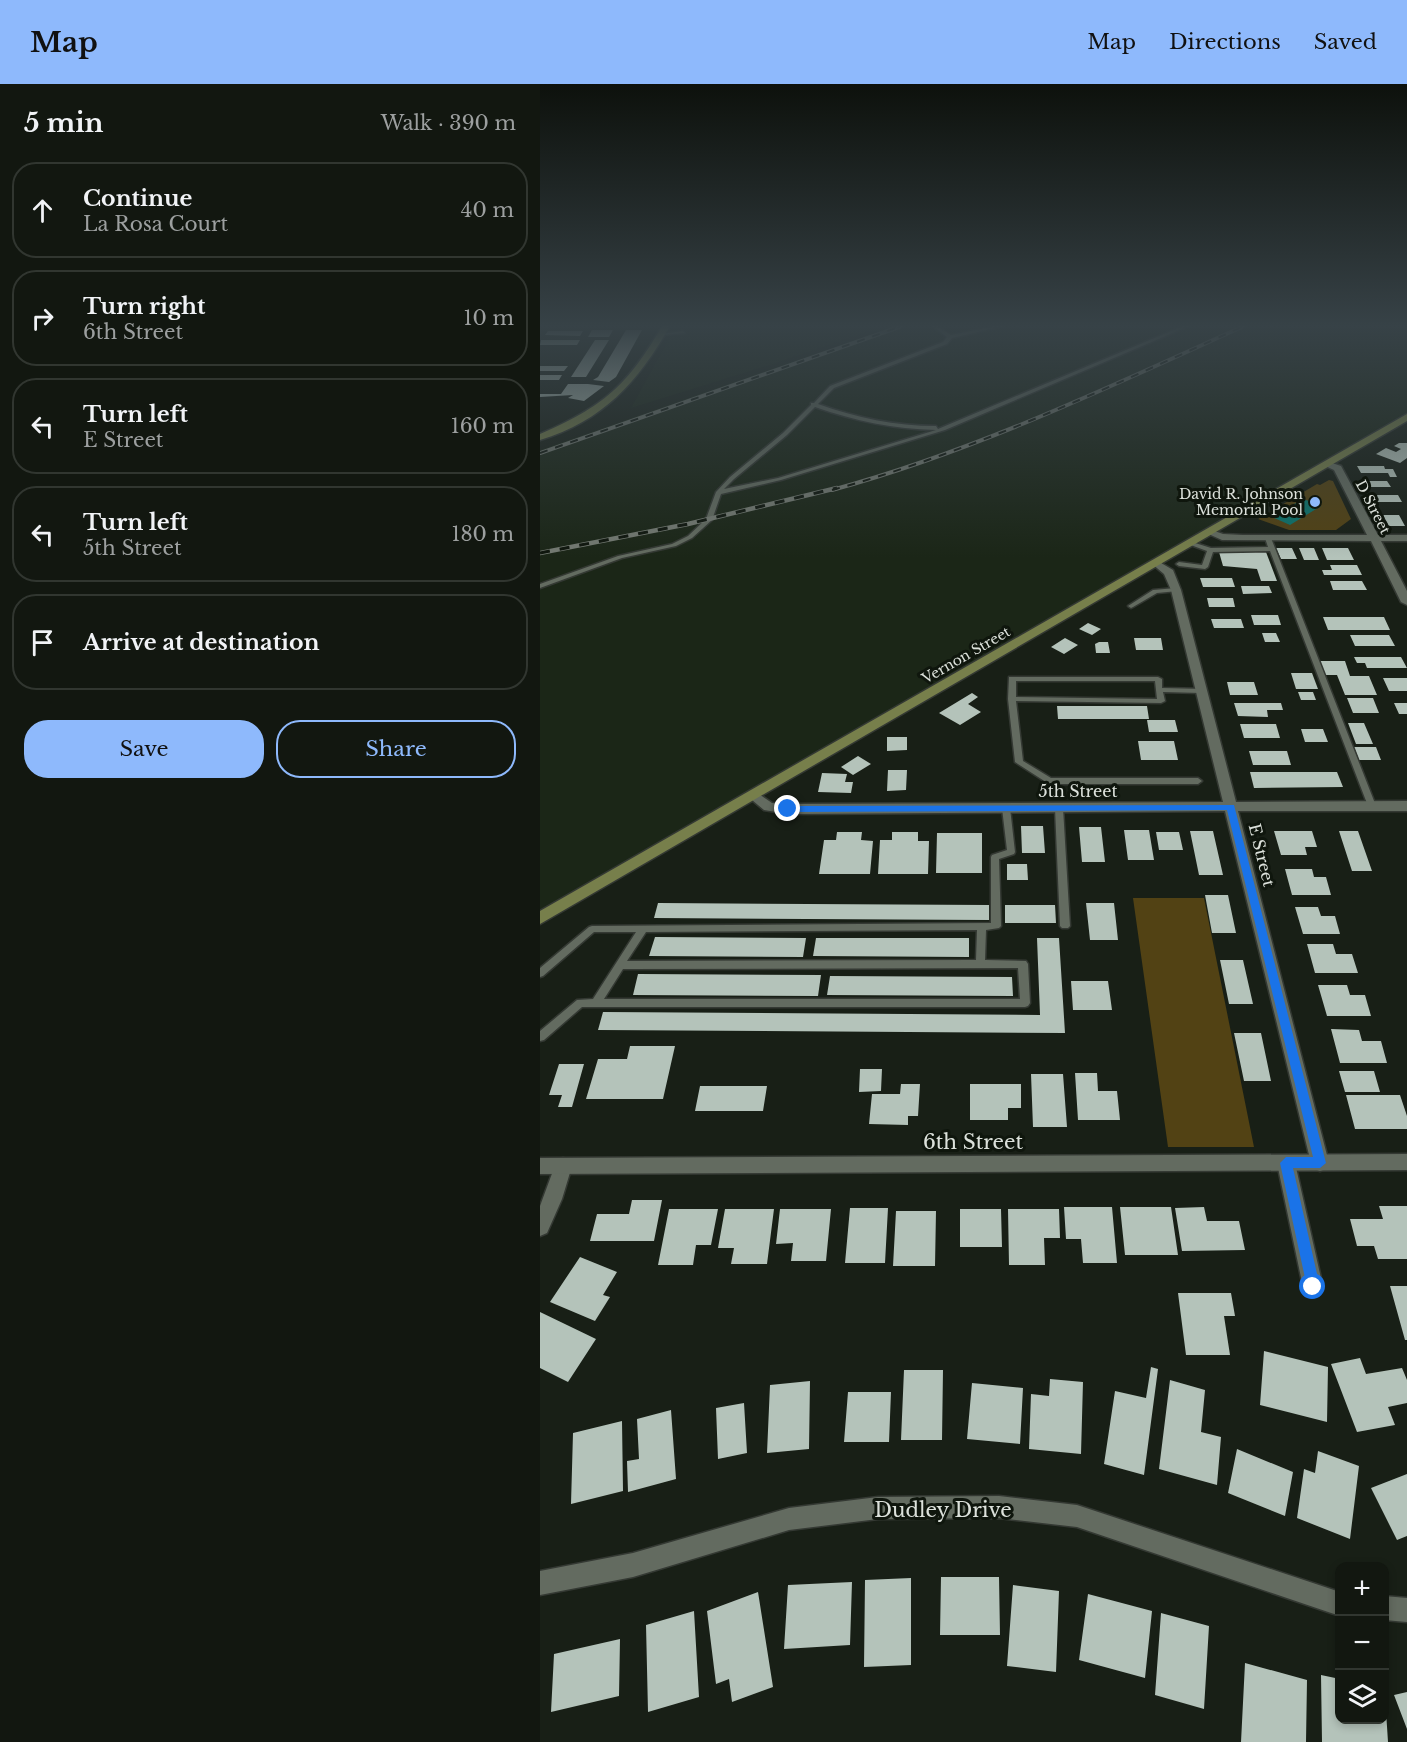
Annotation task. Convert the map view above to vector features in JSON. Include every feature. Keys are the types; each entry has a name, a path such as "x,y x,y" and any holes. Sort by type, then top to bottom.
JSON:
{"main road":[{"path":"540,437 605,403"},
{"name":"Vernon Street","path":"540,918 1326,464 1405,421"}],"street":[{"name":"D Street","path":"1326,464 1338,468 1407,602"},
{"path":"1209,532 1222,537 1407,538"},
{"name":"E Street","path":"1156,563 1169,572 1176,590 1320,1163"},
{"name":"5th Street","path":"753,795 770,807 788,809 1407,806"},
{"name":"6th Street","path":"540,1166 1407,1162"},
{"path":"1286,1163 1313,1287"},
{"path":"540,1227 553,1199 563,1166"},
{"name":"Dudley Drive","path":"540,1583 633,1565 789,1520 878,1508 999,1507 1077,1516 1335,1602"},
{"path":"1389,1608 1407,1610"}],"lane":[{"path":"720,492 871,453 947,428 1005,403"},
{"path":"540,586 620,557 674,544 690,537 710,520 720,492 732,478 785,434 813,404 873,424 911,428 947,428"},
{"path":"1268,538 1372,806"},
{"path":"1190,543 1210,550 1272,549"},
{"path":"1179,564 1205,567 1210,550"},
{"path":"1131,606 1155,591 1176,590"},
{"path":"1012,699 1161,701 1158,679 1012,680 1012,699 1019,762 1049,781 1198,781"},
{"path":"1159,690 1201,691"},
{"path":"540,973 592,929 996,926 995,857 1011,852 1006,808"},
{"path":"1059,808 1065,926"},
{"path":"980,964 982,926"},
{"path":"596,1003 643,928"},
{"path":"540,1037 580,1003 1024,1003 1023,964 619,965"}],"shaded area":[{"path":"634,403 646,403 631,408"},
{"path":"673,403 1407,403 1407,412 540,915 540,450"},
{"name":"David R. Johnson Memorial Pool","path":"1329,480 1333,481 1351,519 1336,530 1289,530 1258,519 1317,484 1320,485"},
{"path":"1133,898 1204,898 1254,1147 1168,1147"}],"water":[{"path":"1303,499 1322,502 1318,504 1321,506 1290,525 1272,517"}],"building":[{"path":"1407,443 1407,458 1400,463 1376,454 1386,448 1396,452 1401,449 1394,446"},
{"path":"1357,466 1384,466 1385,469 1393,469 1397,477 1390,477 1388,473 1361,473"},
{"path":"1364,481 1387,481 1391,487 1367,487"},
{"path":"1372,495 1398,495 1402,502 1376,502"},
{"path":"1383,515 1399,515 1405,526 1389,526"},
{"path":"1276,548 1292,548 1297,559 1281,559"},
{"path":"1299,548 1314,548 1319,560 1304,560"},
{"path":"1322,548 1348,548 1354,560 1327,560"},
{"path":"1219,552 1266,552 1277,581 1261,581 1257,569 1223,566"},
{"path":"1330,565 1357,565 1362,575 1324,575 1322,570 1332,570"},
{"path":"1200,578 1232,578 1235,587 1203,587"},
{"path":"1330,581 1362,581 1367,590 1333,590"},
{"path":"1241,586 1269,586 1272,593 1243,594"},
{"path":"1207,598 1233,598 1235,607 1209,607"},
{"path":"1251,615 1278,615 1281,625 1254,625"},
{"path":"1323,617 1384,617 1390,630 1328,630"},
{"path":"1211,619 1241,619 1244,628 1214,628"},
{"path":"1088,623 1101,629 1092,635 1079,629"},
{"path":"1262,633 1276,633 1280,642 1265,642"},
{"path":"1350,635 1389,635 1395,646 1355,646"},
{"path":"1065,638 1078,645 1064,654 1051,647"},
{"path":"1134,638 1161,638 1163,650 1136,650"},
{"path":"1108,642 1110,653 1096,653 1095,644"},
{"path":"1354,657 1401,657 1407,668 1367,668 1365,663 1357,663"},
{"path":"1320,661 1345,661 1350,676 1369,676 1377,695 1345,695 1337,675 1325,675"},
{"path":"1291,673 1312,673 1318,689 1296,689"},
{"path":"1383,678 1407,678 1407,691 1389,691"},
{"path":"1227,682 1254,682 1258,695 1230,695"},
{"path":"1298,692 1313,692 1316,700 1301,700"},
{"path":"972,693 978,697 968,704 981,712 960,725 939,713"},
{"path":"1347,698 1373,698 1379,713 1353,713"},
{"path":"1234,703 1281,703 1283,710 1267,710 1268,717 1238,716"},
{"path":"1394,703 1407,703 1407,714 1399,714"},
{"path":"1057,706 1147,706 1149,719 1058,719"},
{"path":"1147,720 1175,720 1178,732 1149,732"},
{"path":"1348,723 1364,723 1373,744 1356,744"},
{"path":"1240,724 1276,724 1280,738 1244,738"},
{"path":"1301,729 1323,729 1328,742 1305,742"},
{"path":"887,737 907,737 907,750 887,751"},
{"path":"1138,741 1174,741 1178,760 1141,760"},
{"path":"1354,747 1376,747 1381,760 1359,760"},
{"path":"1249,751 1287,751 1291,765 1253,765"},
{"path":"858,756 871,764 853,775 841,767"},
{"path":"888,770 907,770 906,790 887,791"},
{"path":"1250,772 1337,772 1343,787 1254,788"},
{"path":"822,773 847,774 845,782 853,782 851,793 818,792"},
{"path":"1021,826 1043,826 1045,853 1022,853"},
{"path":"1079,827 1101,827 1105,862 1082,862"},
{"path":"1124,830 1149,830 1154,860 1128,860"},
{"path":"1190,831 1213,831 1223,875 1199,875"},
{"path":"1274,831 1312,831 1317,847 1305,847 1307,855 1281,855"},
{"path":"1339,831 1358,831 1372,871 1352,871"},
{"path":"837,832 862,832 861,840 873,841 870,874 819,874 824,840 836,840"},
{"path":"892,832 918,832 918,841 929,841 928,874 878,874 880,840 892,840"},
{"path":"1156,832 1179,832 1183,850 1159,850"},
{"path":"937,833 982,833 982,873 936,873"},
{"path":"1007,864 1027,864 1028,880 1007,880"},
{"path":"1285,869 1312,869 1314,877 1326,877 1331,895 1292,895"},
{"path":"1205,895 1228,895 1236,933 1212,933"},
{"path":"658,903 989,905 989,920 654,918"},
{"path":"1086,903 1114,903 1118,940 1090,940"},
{"path":"1005,905 1055,905 1056,923 1005,923"},
{"path":"1295,907 1318,907 1321,916 1335,916 1340,934 1303,934"},
{"path":"655,937 806,938 803,957 649,956"},
{"path":"816,938 969,938 969,957 813,956"},
{"path":"1037,938 1059,938 1065,1033 598,1030 603,1012 1040,1015"},
{"path":"1307,944 1333,944 1336,954 1352,954 1358,973 1315,973"},
{"path":"1220,960 1243,960 1253,1004 1229,1004"},
{"path":"638,974 821,975 818,996 633,995"},
{"path":"830,976 1012,977 1013,996 827,995"},
{"path":"1071,981 1108,981 1112,1010 1073,1010"},
{"path":"1318,985 1347,985 1350,995 1365,995 1371,1016 1327,1016"},
{"path":"1331,1029 1359,1030 1362,1041 1381,1041 1387,1063 1340,1063"},
{"path":"1234,1033 1261,1033 1271,1081 1244,1081"},
{"path":"630,1046 675,1046 663,1099 586,1099 598,1059 627,1059"},
{"path":"559,1064 584,1064 572,1107 558,1107 562,1095 549,1095"},
{"path":"860,1069 882,1069 881,1091 859,1092"},
{"path":"1339,1071 1374,1071 1380,1092 1345,1092"},
{"path":"1075,1073 1097,1073 1098,1091 1117,1091 1120,1120 1078,1120"},
{"path":"1031,1074 1063,1074 1067,1127 1033,1127"},
{"path":"901,1084 920,1084 918,1116 908,1116 908,1125 869,1124 872,1094 900,1094"},
{"path":"970,1084 1021,1084 1021,1108 1008,1108 1008,1120 970,1120"},
{"path":"700,1086 767,1086 763,1111 695,1111"},
{"path":"1346,1095 1400,1095 1407,1116 1407,1129 1355,1129"},
{"path":"632,1200 662,1200 654,1241 590,1241 597,1214 629,1214"},
{"path":"1379,1206 1407,1206 1407,1259 1378,1259 1374,1246 1357,1246 1350,1219 1383,1219"},
{"path":"1064,1207 1112,1207 1117,1263 1083,1263 1081,1239 1066,1239"},
{"path":"1120,1207 1171,1207 1178,1255 1125,1255"},
{"path":"1204,1207 1207,1221 1239,1221 1245,1250 1182,1251 1175,1208"},
{"path":"850,1208 888,1208 885,1263 845,1263"},
{"path":"669,1209 718,1209 711,1245 696,1245 693,1265 658,1265"},
{"path":"725,1209 774,1209 767,1264 731,1264 734,1248 718,1248"},
{"path":"780,1209 831,1209 826,1261 791,1261 793,1243 776,1244"},
{"path":"960,1209 1001,1209 1002,1247 960,1247"},
{"path":"1008,1209 1059,1209 1060,1238 1044,1238 1045,1265 1009,1265"},
{"path":"896,1211 936,1211 935,1266 893,1266"},
{"path":"580,1257 617,1272 603,1295 610,1297 595,1321 550,1302"},
{"path":"1390,1286 1407,1286 1407,1340 1405,1340"},
{"path":"1178,1293 1231,1293 1235,1316 1224,1316 1230,1355 1186,1355"},
{"path":"540,1312 596,1339 568,1382 540,1368"},
{"path":"1264,1351 1328,1367 1327,1422 1260,1405"},
{"path":"1360,1358 1366,1374 1402,1368 1407,1380 1407,1403 1388,1407 1395,1425 1357,1432 1331,1364"},
{"path":"1151,1367 1158,1369 1144,1475 1104,1464 1115,1391 1146,1398"},
{"path":"904,1370 943,1370 942,1440 901,1440"},
{"path":"1050,1379 1083,1382 1081,1454 1029,1449 1031,1394 1049,1396"},
{"path":"1170,1380 1205,1390 1201,1432 1221,1437 1217,1485 1159,1469"},
{"path":"810,1381 809,1449 767,1453 770,1385"},
{"path":"972,1383 1023,1388 1020,1444 967,1439"},
{"path":"848,1392 891,1392 889,1442 844,1442"},
{"path":"744,1403 747,1453 718,1459 716,1408"},
{"path":"671,1410 676,1479 628,1492 627,1461 639,1459 637,1419"},
{"path":"622,1421 623,1491 571,1504 573,1433"},
{"path":"1237,1449 1293,1472 1285,1516 1228,1493"},
{"path":"1318,1451 1359,1466 1350,1539 1297,1518 1304,1469 1315,1473"},
{"path":"1407,1474 1407,1536 1397,1540 1371,1488"},
{"path":"941,1577 999,1577 1000,1635 940,1635"},
{"path":"911,1578 911,1665 864,1667 865,1580"},
{"path":"852,1582 850,1645 784,1649 788,1585"},
{"path":"1013,1585 1059,1591 1056,1672 1007,1666"},
{"path":"758,1592 773,1687 732,1702 729,1679 716,1684 707,1611"},
{"path":"1088,1594 1152,1611 1145,1678 1079,1660"},
{"path":"694,1611 699,1697 648,1712 646,1625"},
{"path":"1161,1613 1209,1626 1204,1709 1155,1695"},
{"path":"620,1639 619,1696 551,1712 554,1654"},
{"path":"1245,1663 1307,1680 1306,1742 1241,1742"},
{"path":"1321,1675 1335,1678 1335,1724 1387,1724 1388,1742 1322,1742"},
{"path":"1407,1692 1407,1729 1394,1695"}],"railway":[{"path":"540,453 681,403"},
{"path":"832,490 938,456 1070,403"},
{"path":"540,553 688,524 837,488"}],"place":[{"name":"David R. Johnson Memorial Pool","path":"1315,502"}],"route":[{"path":"788,809 1231,807 1320,1163 1286,1163 1313,1287"}]}
